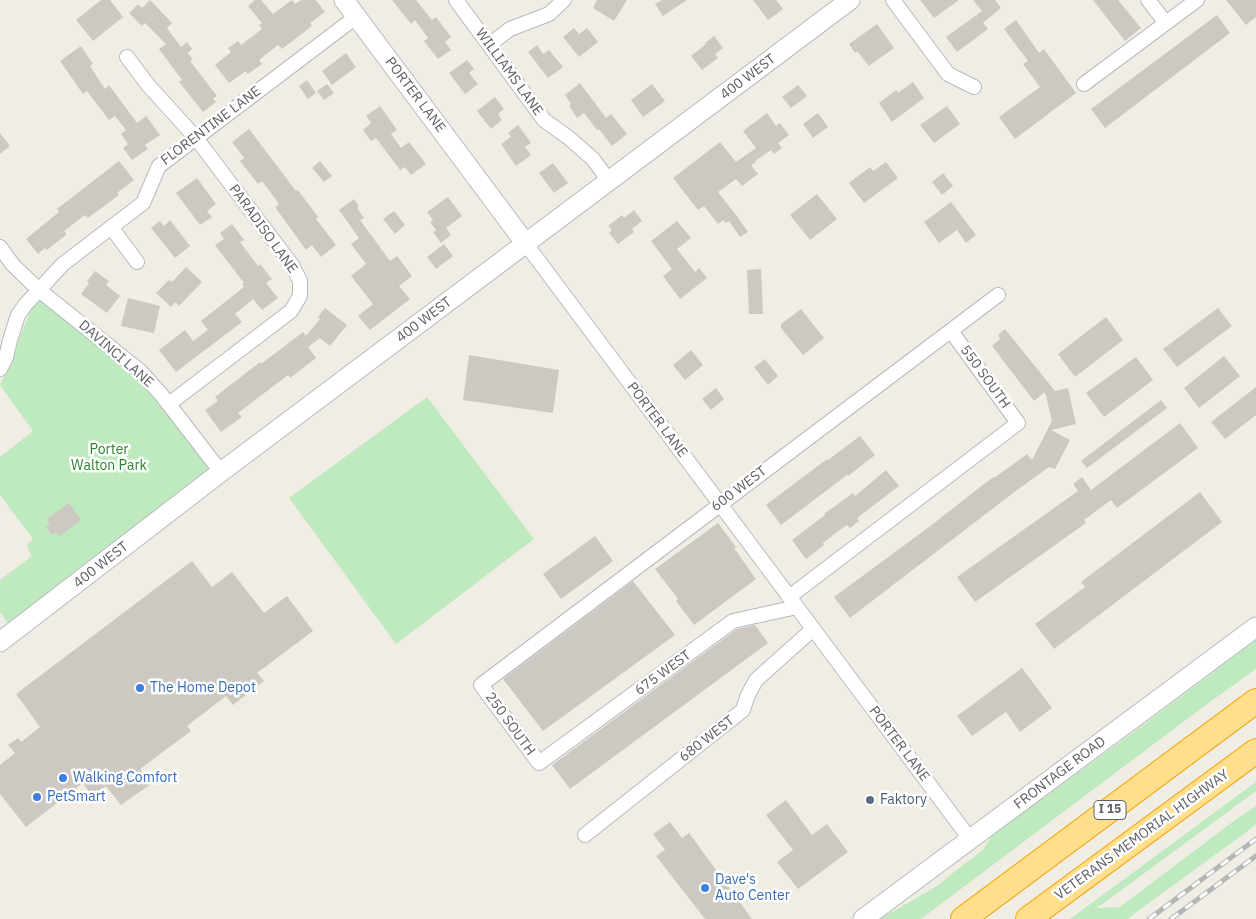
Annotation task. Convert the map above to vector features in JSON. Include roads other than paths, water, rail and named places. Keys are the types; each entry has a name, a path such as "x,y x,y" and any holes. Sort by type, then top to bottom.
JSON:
{"highway":[{"name":"I 15","path":"963,919 1256,701"},
{"name":"VETERANS MEMORIAL HIGHWAY","path":"1028,919 1256,751"}],"main road":[{"name":"PORTER LANE","path":"344,0 526,244"},
{"name":"400 WEST","path":"0,642 221,472 850,0"},
{"name":"FRONTAGE ROAD","path":"863,919 1256,627"}],"street":[{"name":"WILLIAMS LANE","path":"456,0 544,120 569,138 592,159 609,181"},
{"path":"489,45 510,29 549,14 564,0"},
{"path":"893,0 948,74 974,87"},
{"path":"1148,0 1166,23"},
{"path":"1084,84 1197,0"},
{"name":"FLORENTINE LANE","path":"2,360 18,315 25,305 63,264 143,203 159,166 356,16"},
{"name":"PARADISO LANE","path":"127,57 148,86 196,138 292,265 300,281 300,296 291,311 169,404"},
{"path":"112,227 137,262"},
{"name":"PORTER LANE","path":"526,244 970,839"},
{"name":"DAVINCI LANE","path":"0,247 13,265 39,290 134,366 151,383 221,472"},
{"name":"600 WEST","path":"482,685 998,295"},
{"name":"550 SOUTH","path":"951,331 1018,423"},
{"name":"675 WEST","path":"539,763 733,621 793,602 1018,423"},
{"name":"680 WEST","path":"584,835 743,710 756,680 813,629"},
{"name":"250 SOUTH","path":"482,685 539,763"}],"railway":[{"path":"1149,919 1256,839"},
{"path":"1171,919 1256,856"}],"place":[{"name":"The Home Depot","path":"140,688"},
{"name":"Walking Comfort","path":"63,778"},
{"name":"PetSmart","path":"37,797"},
{"name":"Faktory","path":"870,800"},
{"name":"Dave's Auto Center","path":"705,888"}],"park label":[{"name":"Porter Walton Park","path":"109,458"}]}
